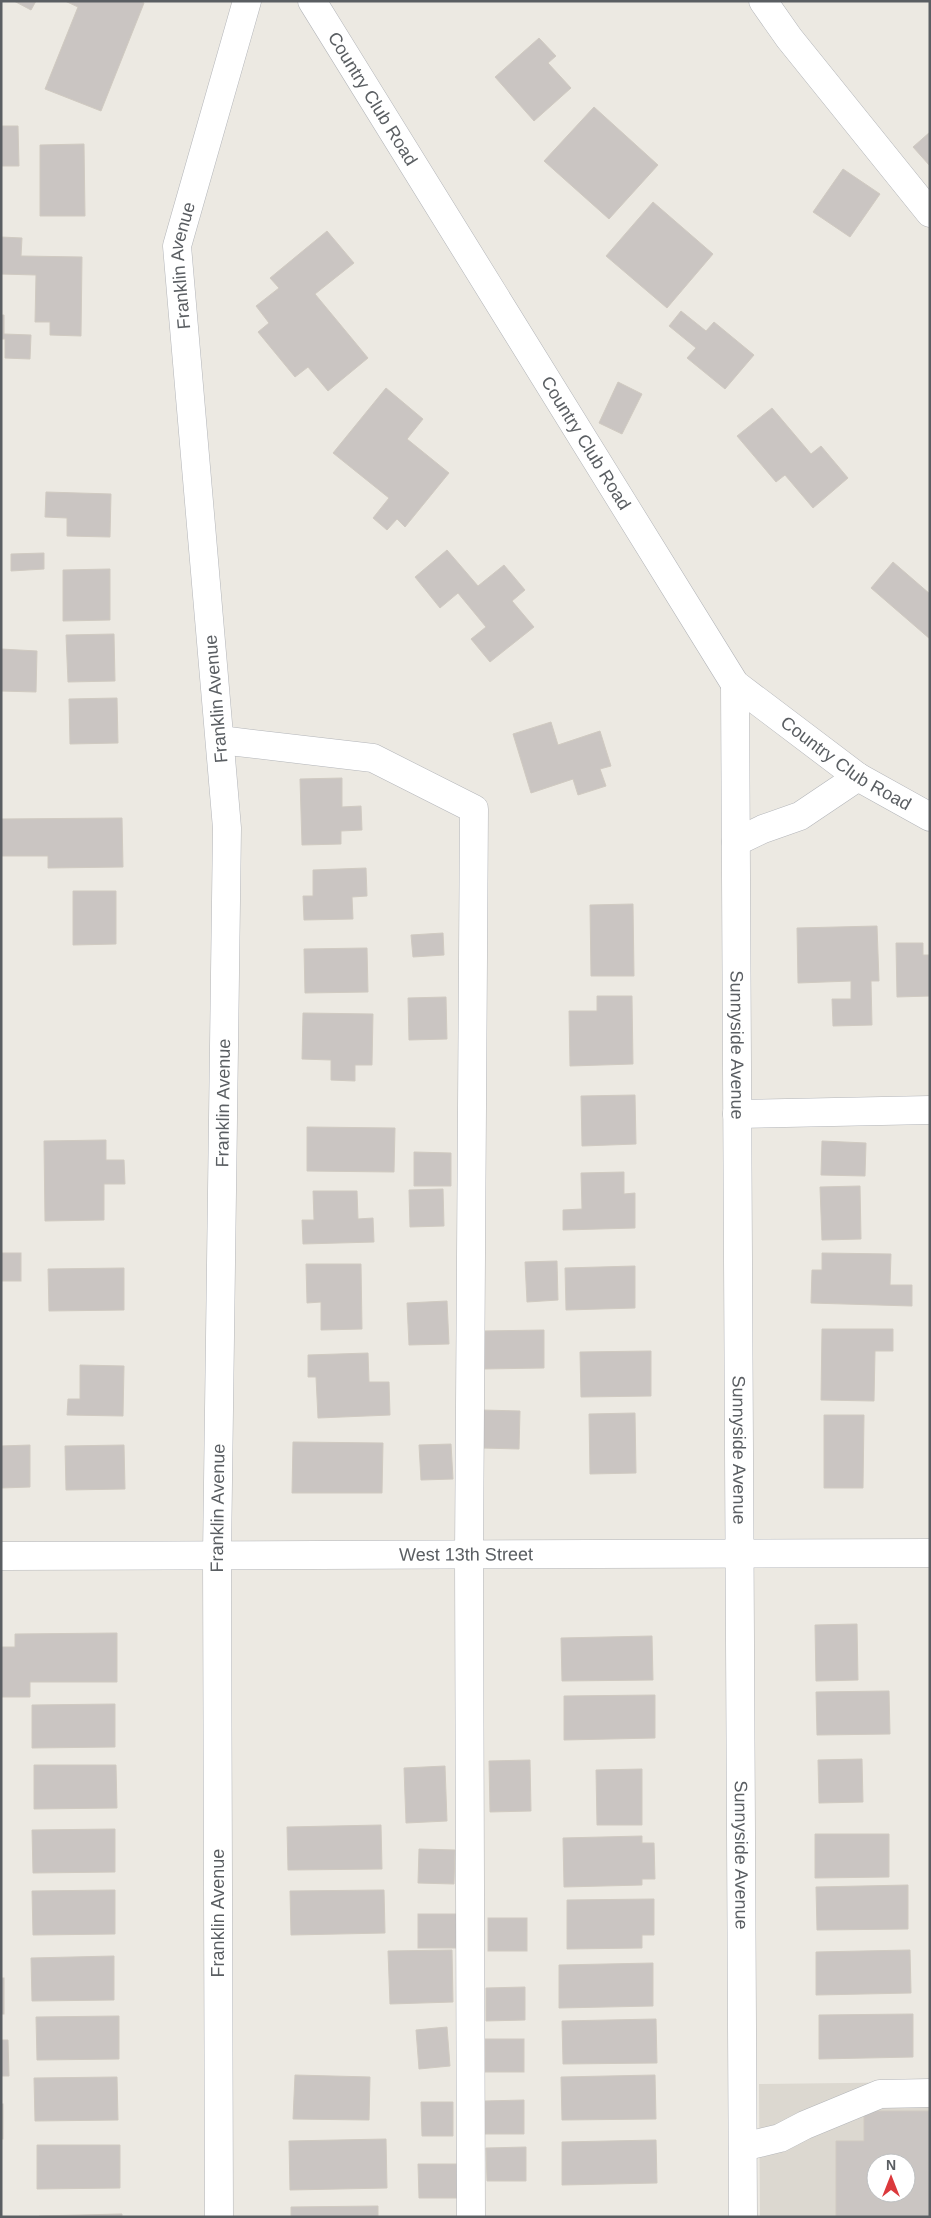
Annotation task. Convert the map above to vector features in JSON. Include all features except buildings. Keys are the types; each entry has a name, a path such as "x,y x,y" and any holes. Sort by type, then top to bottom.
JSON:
{"street":[{"name":"Franklin Avenue","path":"219,2217 217,1556 227,828 177,246 247,1"},
{"name":"Country Club Road","path":"312,1 735,684 858,777 930,818"},
{"path":"763,1 789,38 930,213"},
{"name":"Sunnyside Avenue","path":"735,684 743,2217"},
{"path":"220,740 373,758 474,810 469,1555 471,2217"},
{"path":"736,842 762,829 800,816 858,777"},
{"path":"737,1114 930,1110"},
{"name":"West 13th Street","path":"1,1556 930,1553"},
{"path":"743,2147 780,2138 805,2125 880,2094 930,2093"}],"shaded area":[{"path":"930,2082 930,2217 760,2217 759,2084"}]}
